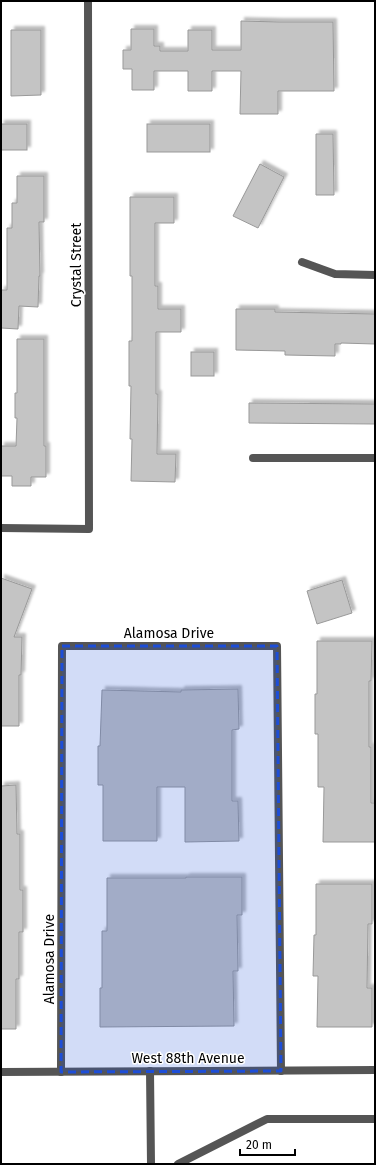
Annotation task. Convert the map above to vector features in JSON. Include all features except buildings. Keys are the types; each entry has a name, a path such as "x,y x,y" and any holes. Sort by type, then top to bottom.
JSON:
{"street":[{"name":"Crystal Street","path":"1,528 89,529 88,1"},
{"path":"302,262 335,274 375,275"},
{"path":"254,458 375,458"},
{"name":"Alamosa Drive","path":"62,1072 62,646 277,646 281,1071"},
{"name":"West 88th Avenue","path":"1,1072 375,1070"},
{"path":"150,1071 151,1164"},
{"path":"178,1164 267,1119 375,1119"}],"highlighted area":[{"path":"62,646 277,646 281,1071 61,1072"}]}
